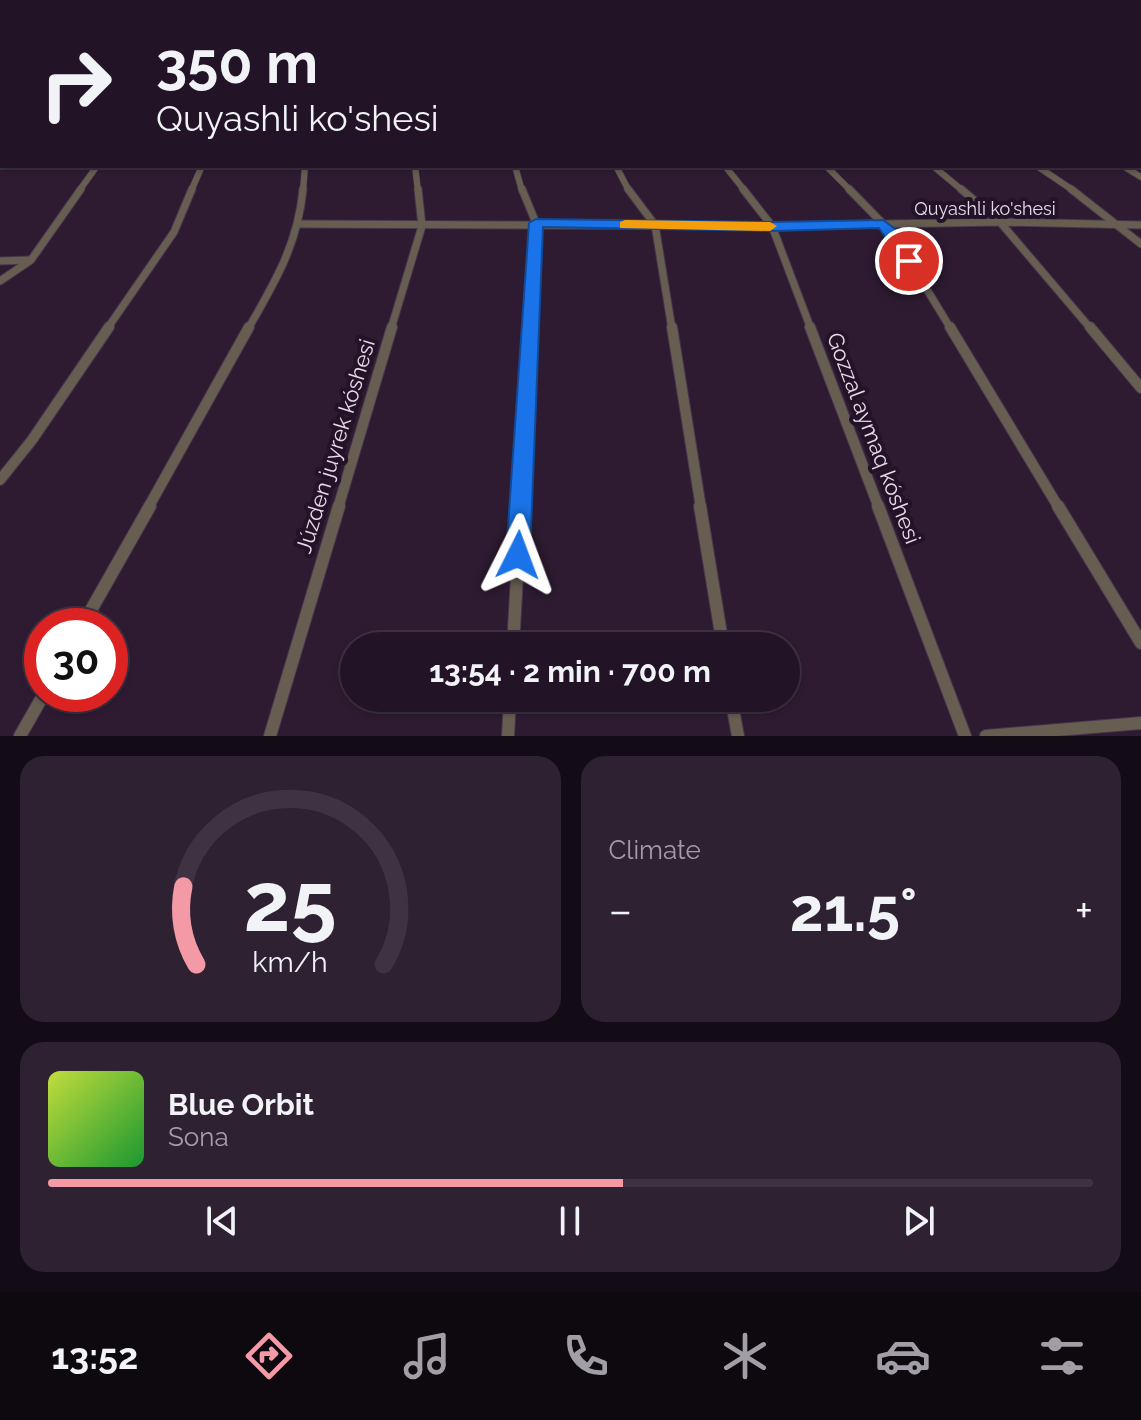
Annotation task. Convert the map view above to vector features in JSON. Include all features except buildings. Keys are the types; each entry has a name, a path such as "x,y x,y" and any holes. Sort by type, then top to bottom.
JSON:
{"street":[{"path":"0,281 31,260 96,168"},
{"path":"0,480 32,440 174,232 201,168"},
{"path":"92,608 277,278 300,224 305,168"},
{"name":"Júzden juyrek kóshesi","path":"270,736 422,226 415,168"},
{"path":"514,632 536,223 527,207 516,168"},
{"path":"617,168 629,191 655,225 721,632"},
{"name":"Gozzal aymaq kóshesi","path":"727,168 772,226 965,736"},
{"path":"828,168 883,224 901,248 1141,643"},
{"path":"935,168 1000,222 1141,388"},
{"path":"1040,168 1121,225 1141,244"},
{"name":"Quyashli ko'shesi","path":"300,224 772,226 1000,222 1141,225"},
{"path":"0,261 31,260"},
{"path":"20,736 34,712"},
{"path":"508,736 509,712"},
{"path":"734,712 738,736"},
{"path":"986,736 1141,723"}],"slow traffic":[{"path":"625,225 770,226"}],"route":[{"path":"518,555 536,223 883,224 893,234 909,261"}]}
